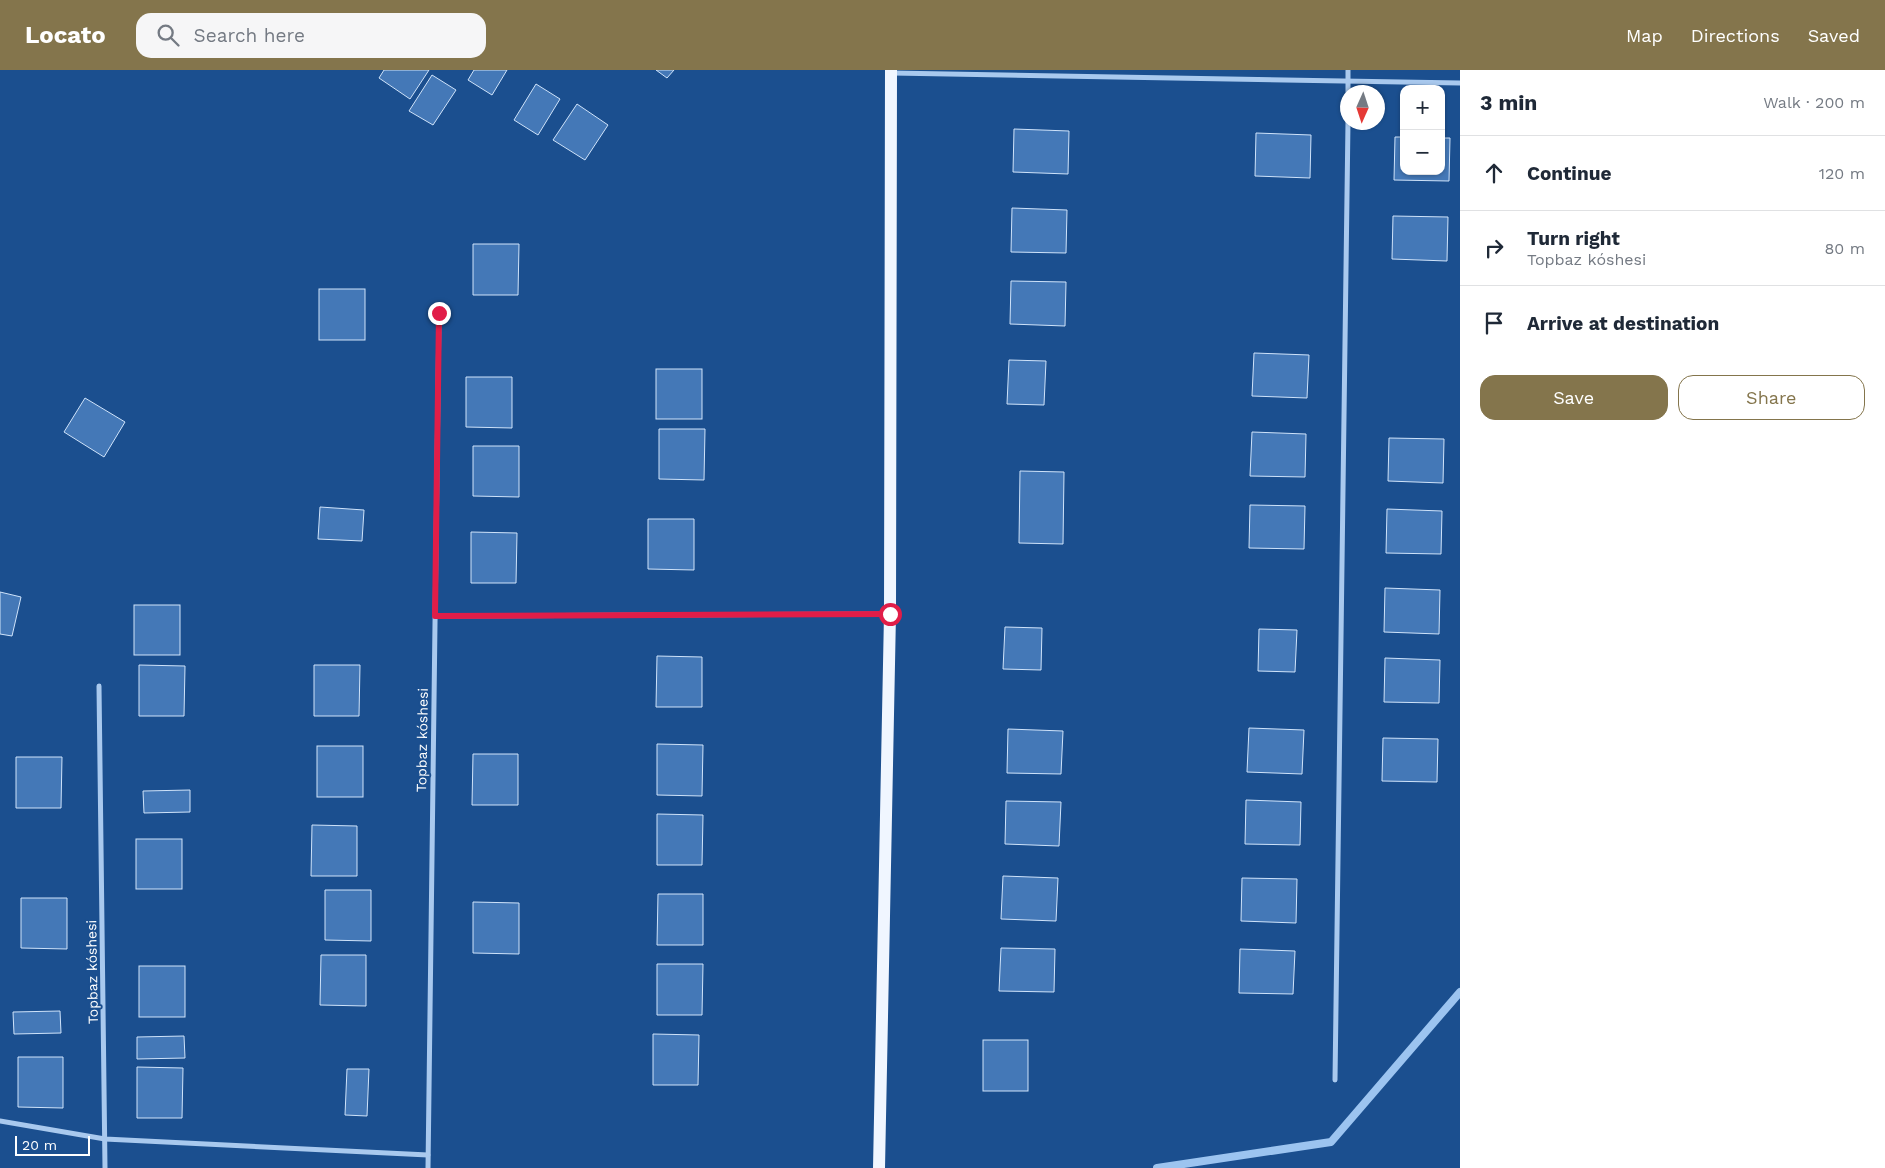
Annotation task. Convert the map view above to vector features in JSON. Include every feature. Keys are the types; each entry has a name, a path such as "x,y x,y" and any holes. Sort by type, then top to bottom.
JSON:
{"main road":[{"path":"879,1168 890,614 892,71"}],"street":[{"path":"1348,70 1348,85"},
{"path":"892,71 1460,83"},
{"path":"1335,1080 1348,130"},
{"name":"Topbaz kóshesi","path":"428,1168 439,313"},
{"path":"435,616 890,614"},
{"name":"Topbaz kóshesi","path":"99,686 105,1168"},
{"path":"0,1121 105,1139 428,1155"}],"building":[{"path":"384,70 429,70 410,99 379,78"},
{"path":"474,70 507,70 492,95 468,80"},
{"path":"656,70 674,70 667,78"},
{"path":"432,75 456,90 433,125 409,111"},
{"path":"536,84 560,99 538,135 514,120"},
{"path":"577,104 608,125 585,160 553,140"},
{"path":"1014,129 1069,131 1068,174 1013,172"},
{"path":"1256,133 1311,135 1310,178 1255,176"},
{"path":"1395,137 1400,137 1400,175 1445,175 1445,138 1450,138 1449,181 1394,180"},
{"path":"1012,208 1067,210 1066,253 1011,252"},
{"path":"1393,216 1448,217 1447,261 1392,259"},
{"path":"473,244 519,244 518,295 473,295"},
{"path":"1011,281 1066,282 1065,326 1010,324"},
{"path":"319,289 365,289 365,340 319,340"},
{"path":"1254,353 1309,355 1307,398 1252,396"},
{"path":"1009,360 1046,361 1044,405 1007,404"},
{"path":"656,369 702,369 702,419 656,419"},
{"path":"466,377 512,377 512,428 466,427"},
{"path":"85,398 125,422 104,457 64,432"},
{"path":"659,429 705,429 704,480 659,479"},
{"path":"1252,432 1306,434 1305,477 1250,476"},
{"path":"1389,438 1444,439 1443,483 1388,481"},
{"path":"473,446 519,446 519,497 473,496"},
{"path":"1020,471 1064,472 1063,544 1019,543"},
{"path":"1250,505 1305,506 1304,549 1249,548"},
{"path":"320,507 364,510 362,541 318,539"},
{"path":"1387,509 1442,511 1441,554 1386,553"},
{"path":"648,519 694,519 694,570 648,569"},
{"path":"471,532 517,533 516,583 471,583"},
{"path":"1385,588 1440,590 1439,634 1384,632"},
{"path":"0,592 21,597 12,636 0,634"},
{"path":"134,605 180,605 180,655 134,655"},
{"path":"1005,627 1042,628 1041,670 1003,669"},
{"path":"1259,629 1297,630 1295,672 1258,671"},
{"path":"657,656 702,657 702,707 656,707"},
{"path":"1385,658 1440,660 1439,703 1384,702"},
{"path":"139,665 185,666 184,716 139,716"},
{"path":"314,665 360,665 359,716 314,716"},
{"path":"1249,728 1304,730 1302,774 1247,772"},
{"path":"1008,729 1063,731 1061,774 1007,773"},
{"path":"1383,738 1438,739 1437,782 1382,781"},
{"path":"657,744 703,745 702,796 657,795"},
{"path":"317,746 363,746 363,797 317,797"},
{"path":"473,754 518,754 518,805 472,805"},
{"path":"16,757 62,757 61,808 16,808"},
{"path":"190,790 190,812 144,813 143,791"},
{"path":"1246,800 1301,802 1300,845 1245,844"},
{"path":"1006,801 1061,802 1059,846 1005,844"},
{"path":"657,814 703,815 702,865 657,865"},
{"path":"312,825 357,826 357,876 311,876"},
{"path":"136,839 182,839 182,889 136,889"},
{"path":"1003,876 1058,878 1056,921 1001,919"},
{"path":"1242,878 1297,879 1296,923 1241,921"},
{"path":"325,890 371,890 371,941 325,940"},
{"path":"658,894 703,894 703,945 657,945"},
{"path":"21,898 67,898 67,949 21,948"},
{"path":"473,902 519,903 519,954 473,953"},
{"path":"1001,948 1055,949 1054,992 999,991"},
{"path":"1240,949 1295,951 1293,994 1239,993"},
{"path":"321,955 366,955 366,1006 320,1005"},
{"path":"657,964 703,964 702,1015 657,1015"},
{"path":"139,966 185,966 185,1017 139,1017"},
{"path":"60,1011 61,1033 14,1034 13,1012"},
{"path":"653,1034 699,1035 698,1085 653,1085"},
{"path":"184,1036 185,1058 137,1059 137,1037"},
{"path":"983,1040 1028,1040 1028,1091 983,1091"},
{"path":"18,1057 63,1057 63,1108 18,1107"},
{"path":"137,1067 183,1068 182,1118 137,1118"},
{"path":"347,1069 369,1069 367,1116 345,1115"}],"waterway":[{"path":"1157,1168 1331,1142 1460,992"}],"route":[{"path":"439,313 435,616 890,614"}]}
